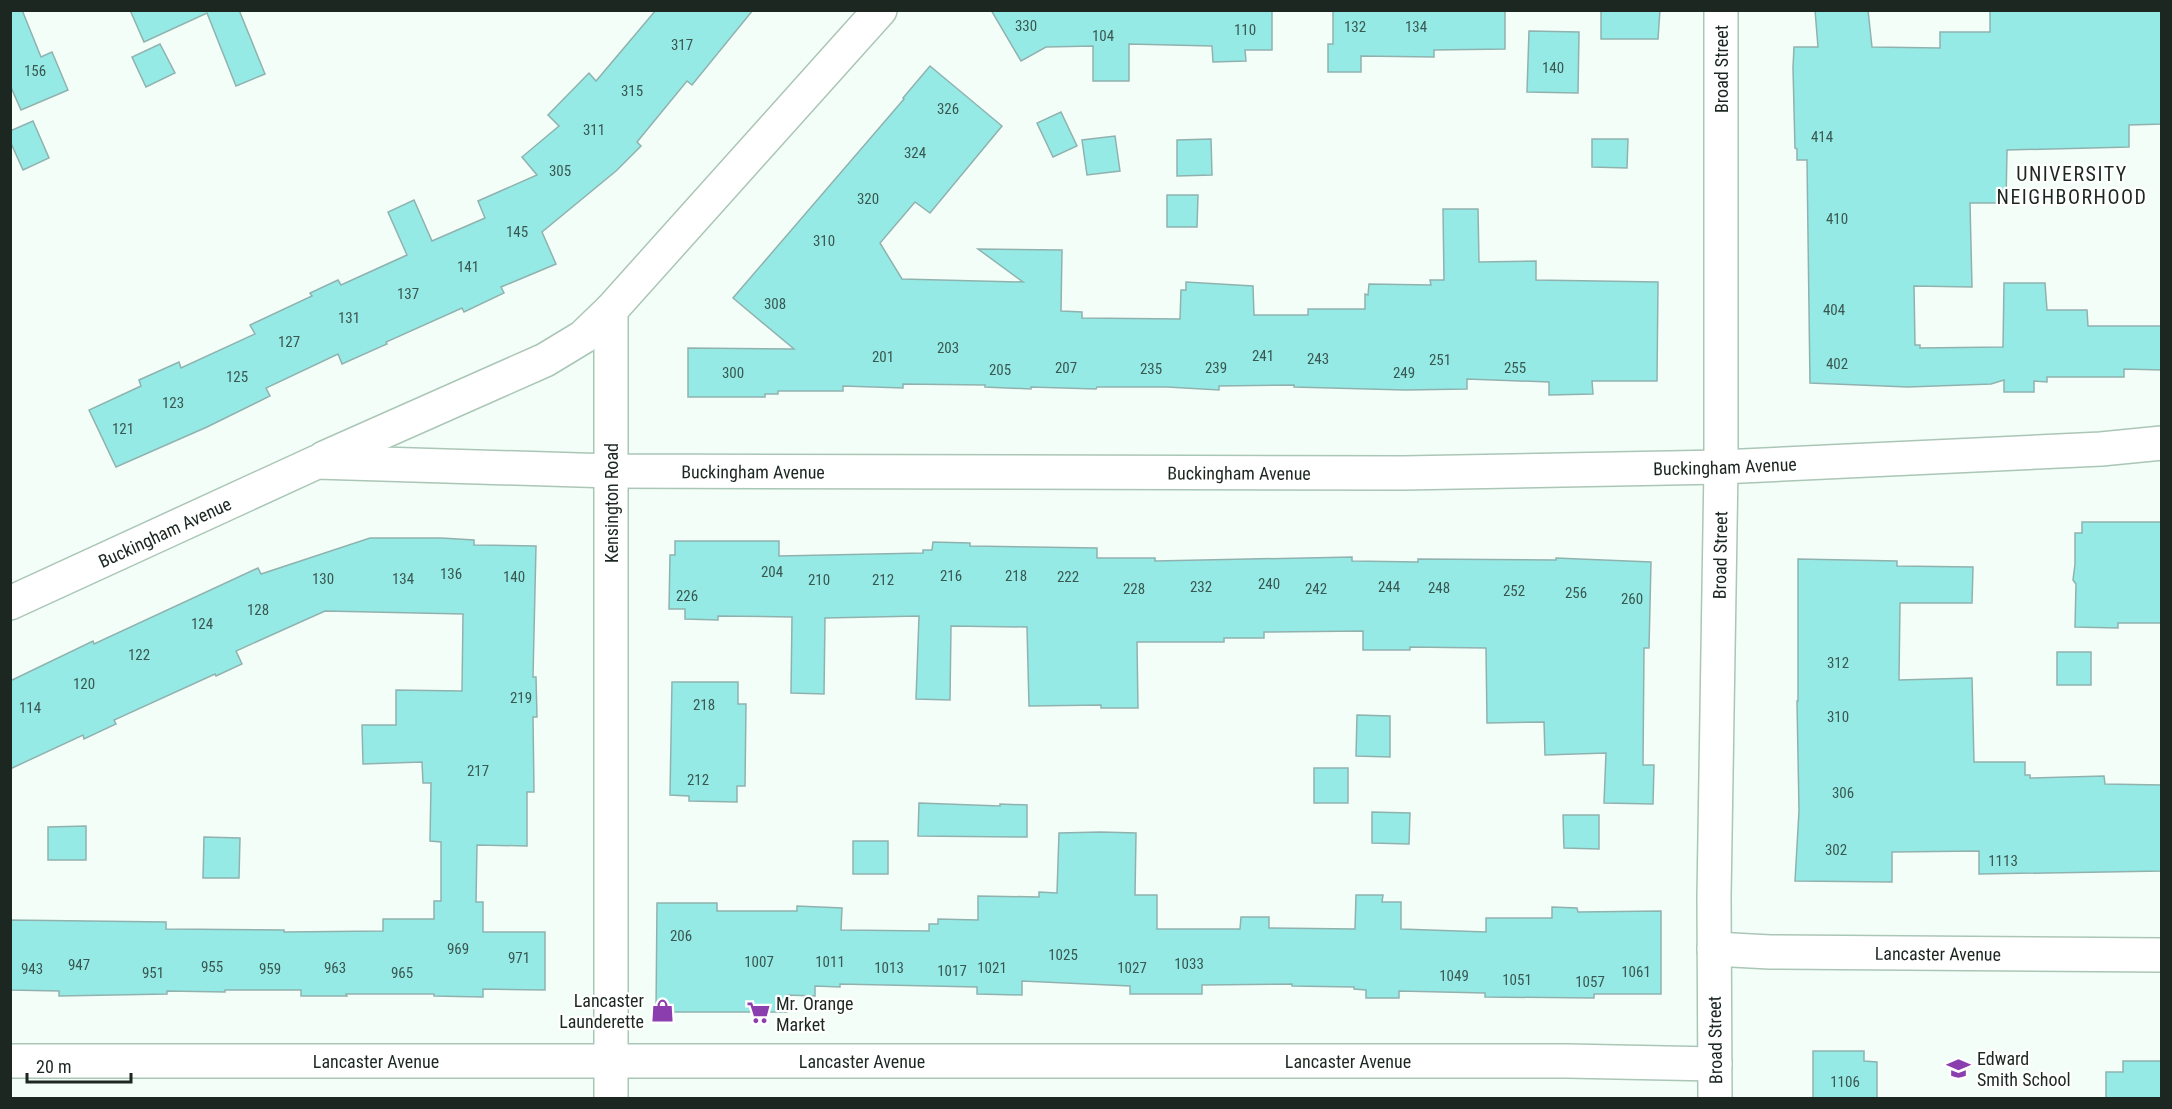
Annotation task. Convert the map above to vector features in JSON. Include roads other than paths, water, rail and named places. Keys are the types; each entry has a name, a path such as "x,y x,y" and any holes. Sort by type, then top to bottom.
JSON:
{"street":[{"path":"611,310 880,10"},
{"name":"Broad Street","path":"1715,1098 1714,949 1721,467 1721,10"},
{"name":"Buckingham Avenue","path":"10,603 546,360 584,337 611,310"},
{"name":"Kensington Road","path":"611,310 611,1098"},
{"name":"Buckingham Avenue","path":"317,462 611,471 1403,472 1721,467 2101,449 2162,443"},
{"name":"Lancaster Avenue","path":"1714,949 1770,952 2162,955"},
{"name":"Lancaster Avenue","path":"10,1061 1567,1061 1715,1064"}],"place":[{"name":"Lancaster Launderette","path":"662,1010"},
{"name":"Mr. Orange Market","path":"758,1013"},
{"name":"Edward Smith School","path":"1959,1068"}],"district":[{"name":"UNIVERSITY NEIGHBORHOOD","path":"2072,186"}]}
